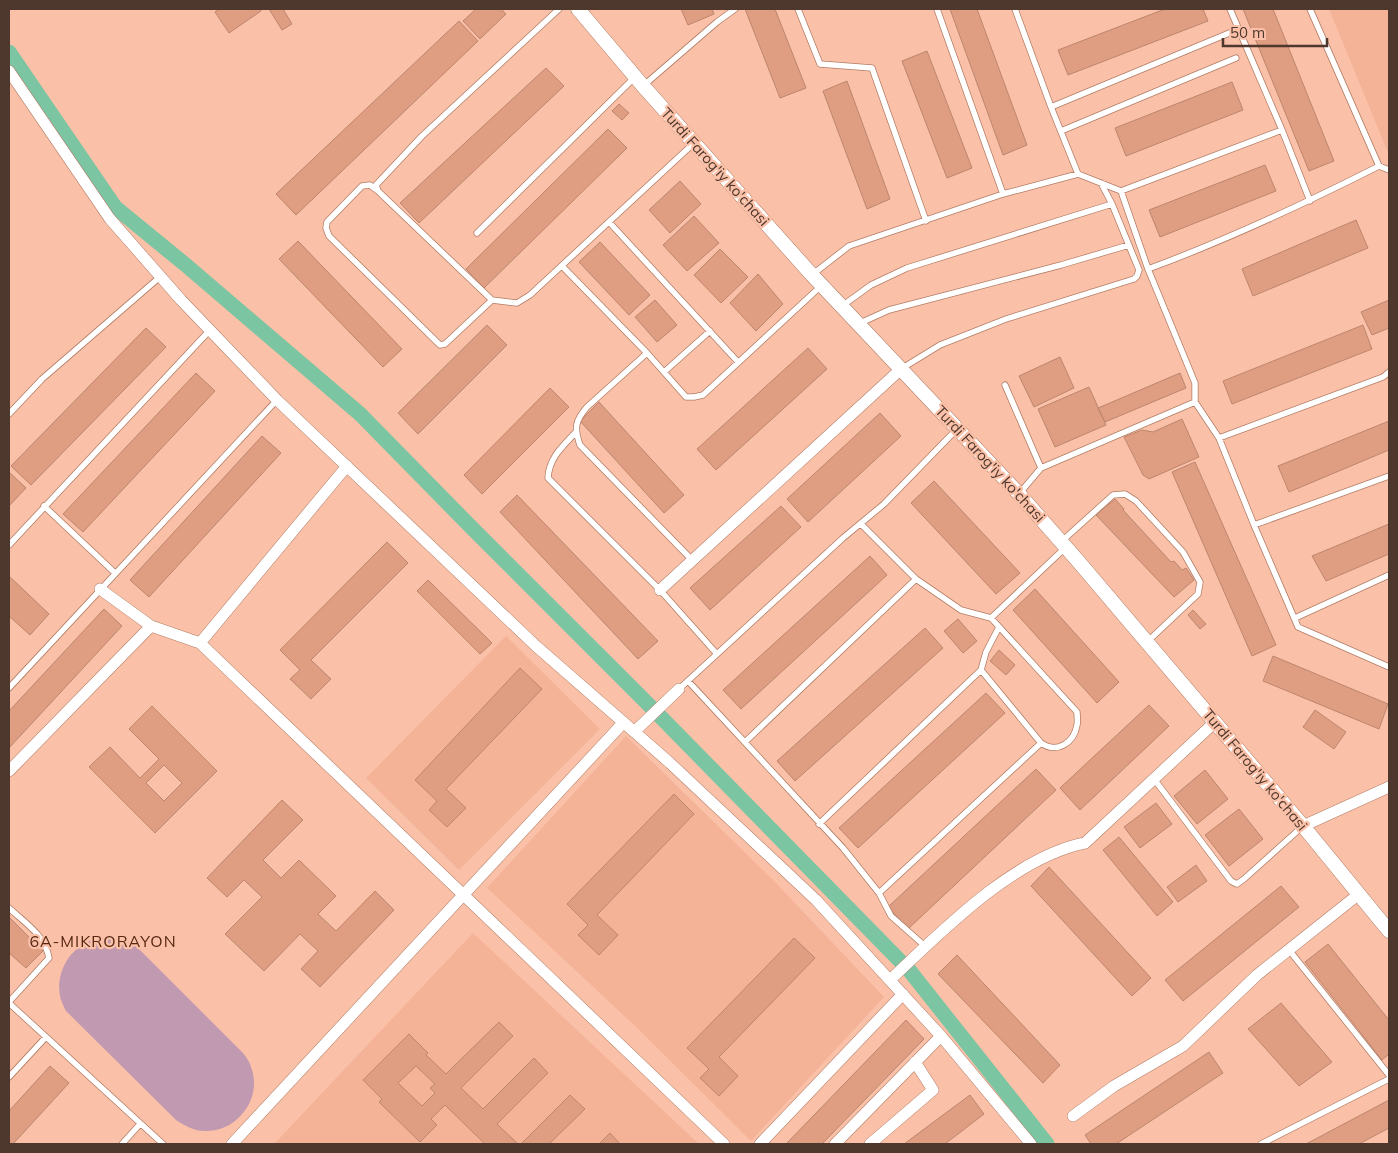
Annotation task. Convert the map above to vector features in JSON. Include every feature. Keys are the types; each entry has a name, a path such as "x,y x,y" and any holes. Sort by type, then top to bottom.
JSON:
{"street":[{"name":"Turdi Farog'iy ko'chasi","path":"578,9 639,81 822,286 1019,494 1215,722 1389,931"},
{"path":"9,71 110,219 210,330 277,400 536,646 634,732 816,900 894,976 903,994 941,1036 1031,1144"},
{"path":"660,590 901,370"},
{"path":"200,643 347,466"},
{"path":"100,589 151,626 200,643 724,1144"},
{"path":"9,771 151,626"},
{"path":"634,732 679,690"},
{"path":"894,976 975,902 1040,858 1072,845 1085,843 1215,722"},
{"path":"232,1144 623,723"},
{"path":"1303,826 1389,787"},
{"path":"1073,1116 1114,1086 1183,1046 1257,975 1359,894"},
{"path":"760,1144 903,994"},
{"path":"835,1144 941,1036"},
{"path":"870,1144 934,1090 915,1062"}],"lane":[{"path":"378,190 376,185 422,136 559,9"},
{"path":"477,233 639,81 735,9"},
{"path":"798,9 820,64 872,68 926,221"},
{"path":"937,9 1003,194"},
{"path":"1015,9 1078,174"},
{"path":"1230,9 1310,201"},
{"path":"1310,9 1379,166 1389,170"},
{"path":"1051,107 1239,29"},
{"path":"1061,131 1236,58"},
{"path":"812,275 849,246 1003,194 1078,174 1121,191 1282,130"},
{"path":"492,300 445,344 440,345 329,236 326,228 327,222 362,186 370,185 378,190 492,300 517,303 562,266 694,143"},
{"path":"1148,269 1186,255 1310,201 1379,166"},
{"path":"901,370 940,345 1006,319 1134,279 1137,276 1138,270 1102,183"},
{"path":"1121,191 1148,269 1194,383 1195,402 1219,438 1298,627 1389,667"},
{"path":"841,306 871,285 907,268 1112,204"},
{"path":"609,222 738,362"},
{"path":"858,324 889,310 1129,246"},
{"path":"562,266 686,397 703,394 822,286"},
{"path":"9,414 42,379 161,276"},
{"path":"9,545 210,330"},
{"path":"664,372 710,331"},
{"path":"647,354 587,407 578,417 576,432 580,444 692,560"},
{"path":"1219,438 1383,377 1389,372"},
{"path":"1006,385 1041,468"},
{"path":"9,688 277,400"},
{"path":"1019,494 1041,468 1195,402"},
{"path":"679,690 843,538 884,504 957,428"},
{"path":"576,432 554,456 548,468 548,478 660,590 717,654"},
{"path":"1254,525 1389,476"},
{"path":"991,618 1113,495 1124,494 1136,501 1183,552 1200,582 1198,594 1146,642"},
{"path":"44,506 115,573"},
{"path":"861,524 916,580 961,610 991,618 1077,712 1077,725 1072,737 1066,744 1058,748 1049,748 1041,743 981,670"},
{"path":"1295,618 1389,576"},
{"path":"745,742 916,580"},
{"path":"819,824 981,670 986,652 999,627"},
{"path":"688,681 843,848 879,893 891,916 926,947"},
{"path":"879,893 1041,743"},
{"path":"1154,779 1231,881 1237,884 1303,826"},
{"path":"9,908 40,937 47,947 48,958 9,1003 163,1144"},
{"path":"1289,950 1389,1075"},
{"path":"9,1077 46,1037"},
{"path":"1261,1144 1389,1079"},
{"path":"122,1144 140,1124"}],"shaded area":[{"path":"1329,9 1389,9 1389,155"},
{"path":"506,636 600,729 459,870 366,778"},
{"path":"626,736 774,881 884,997 751,1141 631,1022 487,888"},
{"path":"473,933 699,1144 274,1144"},
{"path":"102,937 118,938 134,944 249,1061 254,1078 254,1090 245,1111 228,1126 217,1130 201,1131 176,1120 66,1011 60,998 59,988 64,965 80,946"}],"building":[{"path":"219,9 260,9 261,11 229,33 215,12"},
{"path":"269,9 283,9 292,24 282,30"},
{"path":"476,9 501,9 506,14 480,39 463,21"},
{"path":"681,9 712,9 714,14 688,25"},
{"path":"745,9 775,9 806,88 780,98"},
{"path":"950,9 977,9 1027,145 1003,155"},
{"path":"1165,9 1203,9 1208,21 1068,75 1058,50"},
{"path":"1243,9 1273,9 1334,161 1309,171"},
{"path":"459,21 478,41 296,215 276,194"},
{"path":"927,51 972,168 947,178 902,61"},
{"path":"546,68 564,86 419,223 400,203"},
{"path":"847,81 890,199 867,209 823,91"},
{"path":"1232,82 1243,110 1126,156 1115,128"},
{"path":"619,104 629,113 622,120 612,111"},
{"path":"608,129 627,148 484,288 466,269"},
{"path":"1265,165 1276,191 1160,237 1149,210"},
{"path":"680,181 701,204 670,233 649,210"},
{"path":"694,216 719,243 687,271 663,245"},
{"path":"1356,220 1368,248 1253,296 1242,269"},
{"path":"298,241 402,349 383,367 279,259"},
{"path":"600,242 650,295 629,315 579,262"},
{"path":"720,249 748,277 721,303 694,275"},
{"path":"758,274 783,304 756,331 730,303"},
{"path":"655,300 677,325 657,342 635,317"},
{"path":"1389,300 1389,328 1372,335 1361,312"},
{"path":"487,325 507,345 418,434 398,413"},
{"path":"1363,325 1372,349 1232,404 1223,381"},
{"path":"146,328 166,347 31,485 11,466"},
{"path":"808,348 827,369 716,470 697,449"},
{"path":"1060,357 1074,388 1034,407 1019,376"},
{"path":"196,373 215,391 83,532 63,514"},
{"path":"1180,373 1186,388 1105,422 1098,408"},
{"path":"1089,387 1106,425 1055,447 1038,409"},
{"path":"550,388 569,407 482,494 464,475"},
{"path":"599,402 684,495 664,513 580,421"},
{"path":"880,413 901,436 808,522 787,499"},
{"path":"1182,419 1199,457 1149,479 1143,475 1124,437 1142,430 1153,432"},
{"path":"1389,421 1389,450 1289,492 1278,466"},
{"path":"262,436 281,453 149,597 130,580"},
{"path":"1195,462 1276,645 1252,656 1172,472"},
{"path":"9,472 26,488 9,506"},
{"path":"934,481 1020,573 996,594 911,503"},
{"path":"517,495 658,641 638,659 500,512"},
{"path":"1115,499 1171,562 1174,561 1182,570 1186,568 1194,580 1174,597 1096,515"},
{"path":"781,506 801,527 710,610 690,588"},
{"path":"1389,524 1389,554 1326,581 1312,556"},
{"path":"387,542 408,563 311,660 331,679 311,699 290,679 300,670 280,650"},
{"path":"870,556 887,575 741,709 723,690"},
{"path":"9,576 49,614 30,635 9,616"},
{"path":"428,580 492,643 480,654 417,591"},
{"path":"1035,589 1119,682 1097,703 1013,610"},
{"path":"104,609 122,626 9,748 9,711"},
{"path":"1193,610 1206,624 1200,629 1188,615"},
{"path":"958,619 977,641 963,653 944,631"},
{"path":"925,628 943,648 795,781 777,761"},
{"path":"999,650 1015,665 1006,675 990,661"},
{"path":"1273,656 1388,704 1379,729 1263,681"},
{"path":"520,668 542,689 446,789 466,808 447,827 429,810 437,801 415,780"},
{"path":"986,693 1005,713 858,848 839,828"},
{"path":"1149,705 1169,726 1080,810 1060,788"},
{"path":"152,706 217,771 155,833 89,767 110,747 140,778 159,759 129,729","holes":["164,765 182,783 164,801 146,783"]},
{"path":"1315,710 1346,732 1334,749 1303,727"},
{"path":"1036,769 1056,790 908,929 888,907"},
{"path":"1205,770 1228,799 1197,824 1174,796"},
{"path":"674,794 694,814 597,915 618,935 599,955 578,935 588,925 567,904"},
{"path":"282,800 303,820 263,860 281,878 299,860 336,896 318,914 336,931 375,891 394,910 320,987 301,969 318,951 300,934 264,971 225,934 262,897 244,880 227,897 207,878"},
{"path":"1156,803 1172,824 1140,848 1124,827"},
{"path":"1239,809 1263,839 1229,866 1205,835"},
{"path":"1119,837 1173,902 1157,916 1103,850"},
{"path":"1196,865 1207,881 1178,902 1167,887"},
{"path":"1049,867 1151,978 1132,996 1031,886"},
{"path":"1281,886 1299,907 1183,1001 1165,980"},
{"path":"9,917 43,951 26,968 9,953"},
{"path":"794,938 815,958 719,1057 738,1076 719,1096 700,1078 709,1069 687,1048"},
{"path":"1328,944 1389,1020 1389,1054 1382,1060 1305,962"},
{"path":"957,955 1060,1065 1043,1083 938,974"},
{"path":"1281,1003 1332,1062 1299,1086 1248,1029"},
{"path":"906,1020 924,1039 822,1144 786,1144"},
{"path":"499,1022 513,1036 461,1088 483,1109 534,1058 548,1073 497,1124 518,1144 485,1144 445,1105 431,1119 437,1125 420,1142 379,1102 382,1099 363,1080 409,1034 428,1053 426,1055 446,1074","holes":["416,1066 435,1084 430,1088 435,1093 422,1106 398,1083"]},
{"path":"1209,1052 1223,1073 1116,1144 1091,1144 1085,1135"},
{"path":"50,1066 69,1083 13,1144 9,1144 9,1111"},
{"path":"570,1095 585,1109 549,1144 521,1144"},
{"path":"970,1095 984,1114 945,1144 904,1144"},
{"path":"1389,1100 1389,1128 1359,1144 1306,1144"},
{"path":"610,1133 620,1144 599,1144"}],"waterway":[{"path":"9,52 115,207 360,414 909,970 1047,1144"}],"district":[{"name":"6A-MIKRORAYON","path":"103,941"}]}
